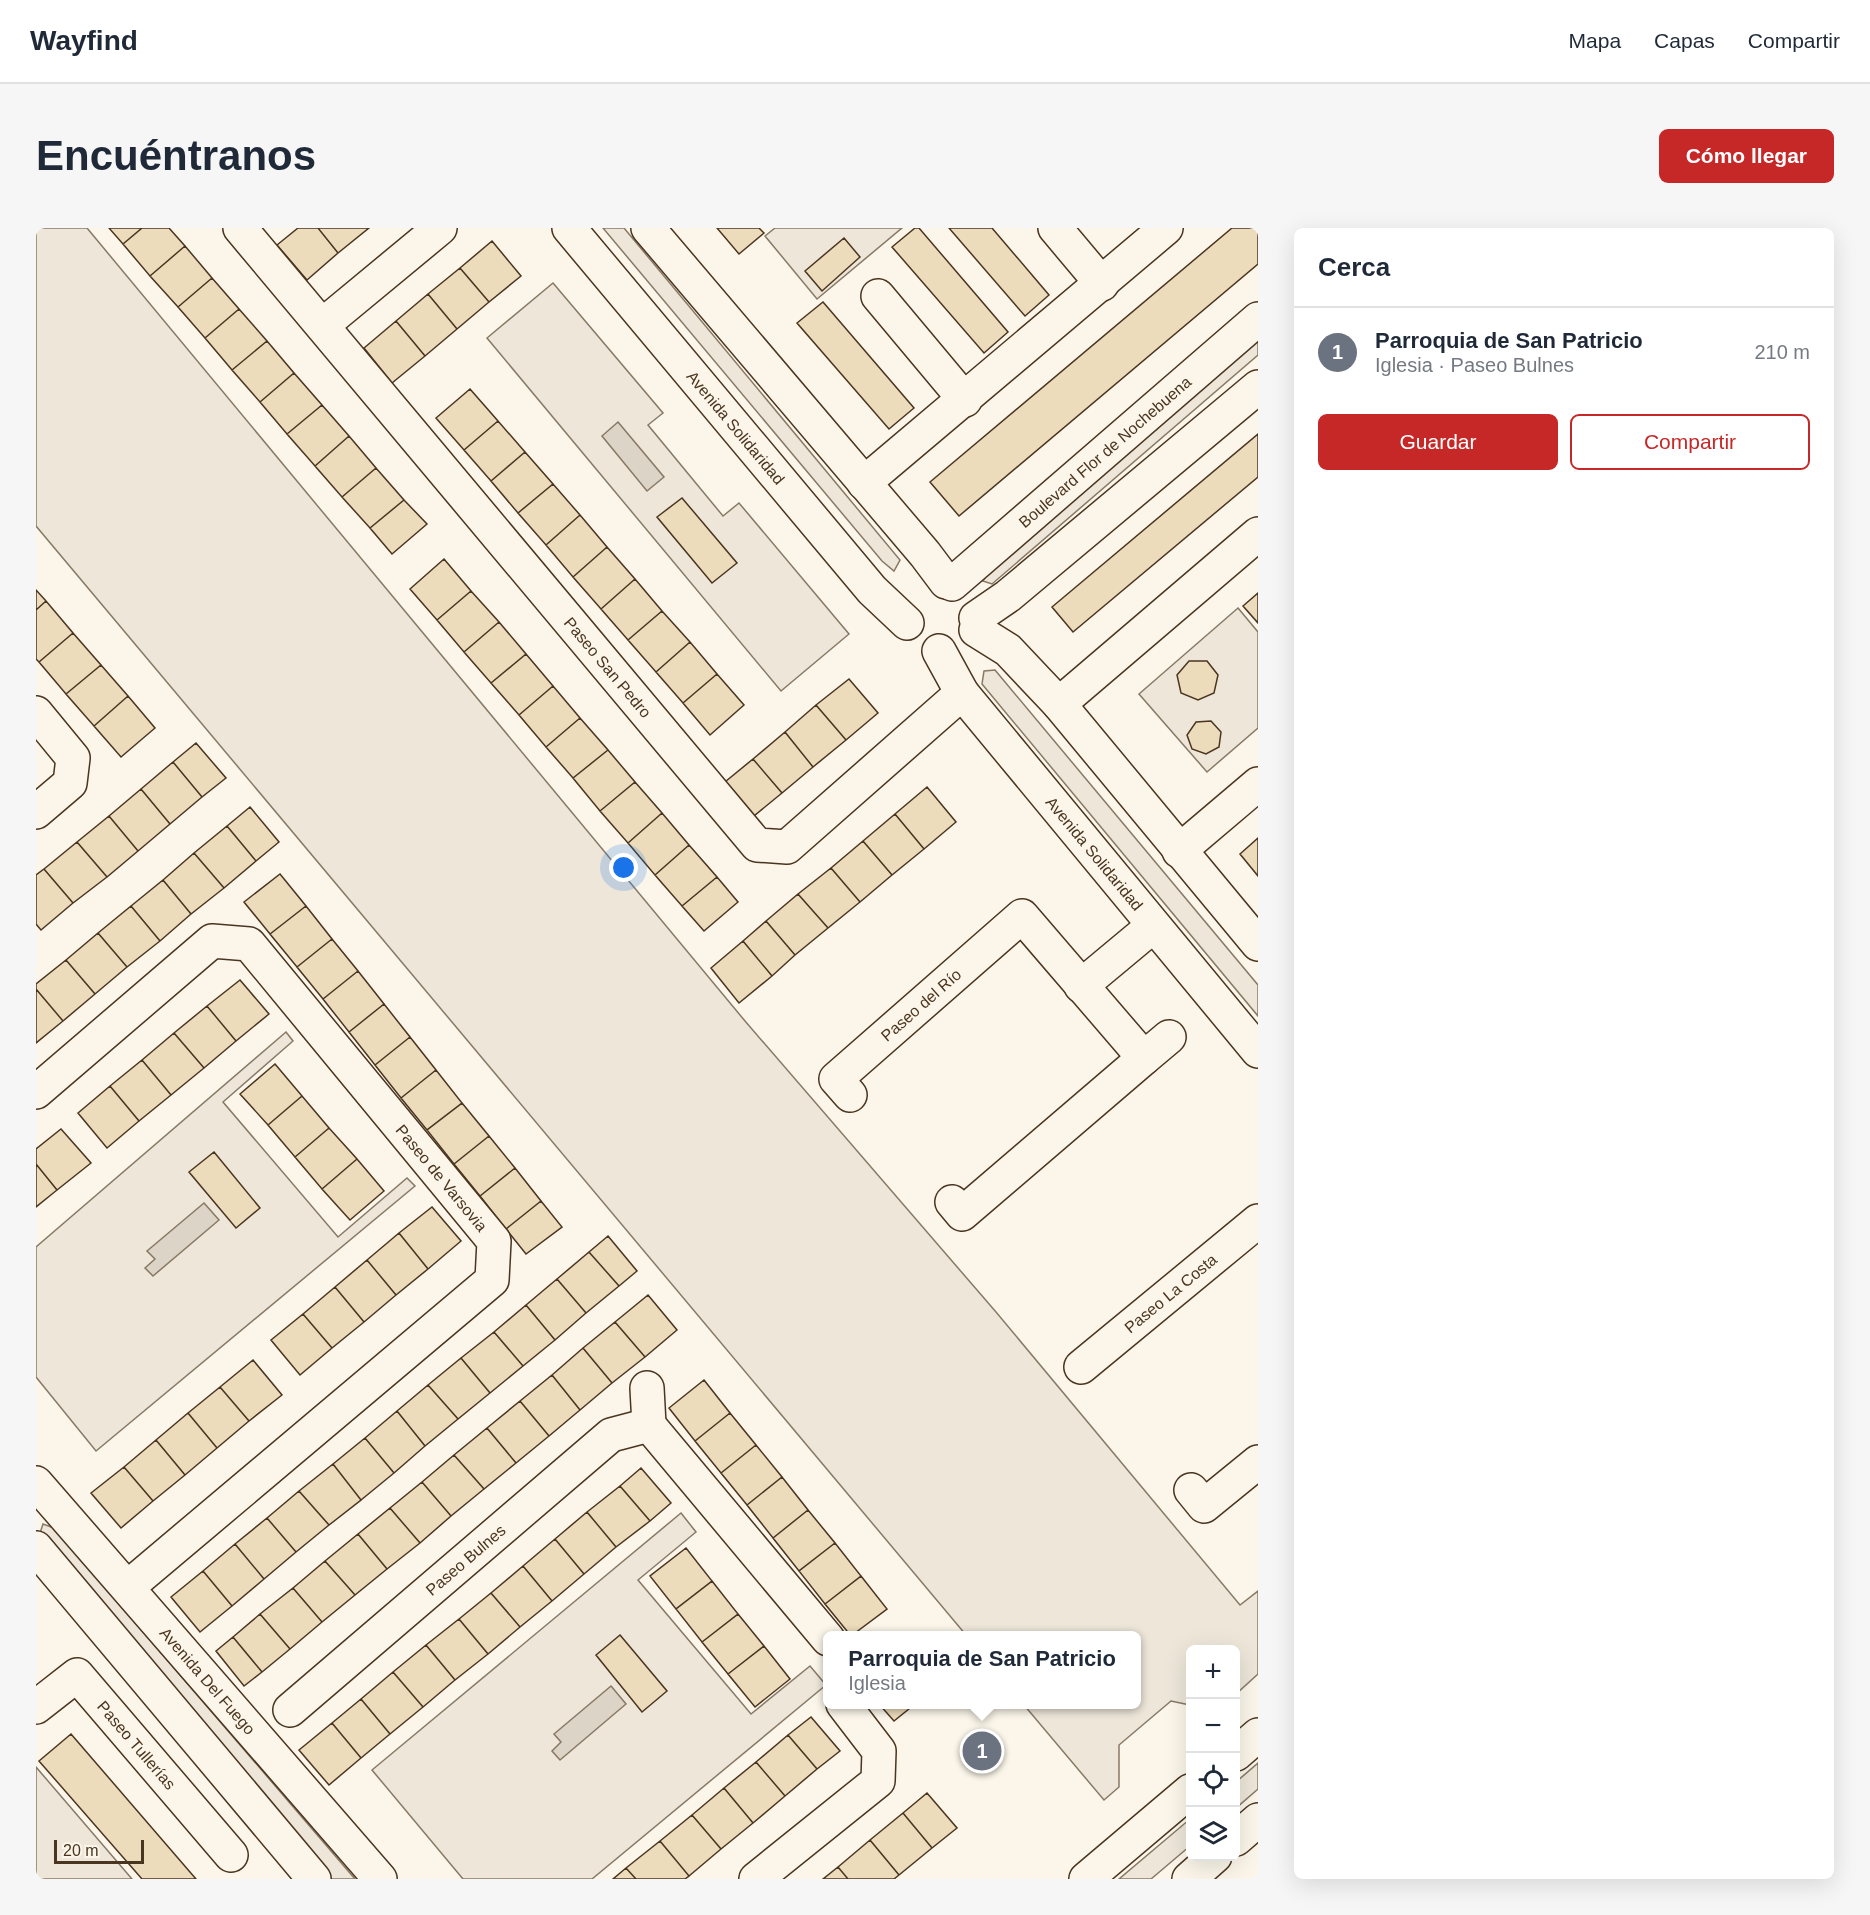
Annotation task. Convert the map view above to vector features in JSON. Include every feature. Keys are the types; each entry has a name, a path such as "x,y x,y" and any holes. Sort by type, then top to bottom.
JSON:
{"street":[{"name":"Paseo San Pedro","path":"240,228 324,324 757,845 787,847 962,693"},
{"path":"324,324 440,228"},
{"name":"Avenida Solidaridad","path":"569,228 873,590 907,622"},
{"path":"648,228 949,583 970,597 976,624 1008,650 1059,704 1258,944"},
{"path":"1055,228 1102,284"},
{"path":"864,483 1166,228"},
{"path":"878,296 964,400"},
{"name":"Boulevard Flor de Nochebuena","path":"949,583 1258,320"},
{"path":"949,583 928,585 919,591 911,600 907,622 918,643 939,651 960,646 976,624 1008,596 1258,387"},
{"path":"1059,704 1258,534"},
{"name":"Avenida Solidaridad","path":"939,651 962,693 1258,1051"},
{"path":"36,713 73,758 70,783 36,812"},
{"path":"1179,850 1258,784"},
{"name":"Paseo del Río","path":"850,1095 836,1079 1030,910 1081,986 1144,1058"},
{"path":"1081,986 1153,926"},
{"name":"Paseo de Varsovia","path":"36,1092 212,941 249,944 494,1241 492,1280 138,1580"},
{"path":"952,1202 962,1214 1169,1037"},
{"name":"Paseo La Costa","path":"1081,1366 1258,1221"},
{"path":"647,1388 649,1425 823,1633"},
{"name":"Paseo Bulnes","path":"290,1710 611,1434 649,1425"},
{"path":"1191,1490 1204,1506 1258,1462"},
{"name":"Avenida Del Fuego","path":"36,1483 138,1580 380,1879"},
{"path":"36,1548 314,1879"},
{"name":"Paseo Tullerías","path":"36,1707 77,1675 231,1855"},
{"path":"756,1879 878,1781 879,1751 847,1709"},
{"path":"1237,1753 1258,1735"},
{"path":"1086,1879 1186,1795"},
{"path":"1240,1836 1258,1820"},
{"path":"1189,1879 1210,1861"}],"shaded area":[{"path":"36,228 87,228 745,1021 996,1312 1240,1605 1258,1591 1258,1674 1240,1690 1240,1645 1186,1645 1186,1704 1171,1701 1119,1745 1119,1787 1104,1800 1027,1709 1141,1709 1141,1631 963,1631 36,526"},
{"path":"603,228 624,228 900,560 894,571 882,561"},
{"path":"775,228 902,228 817,299 765,236"},
{"path":"553,283 663,413 648,425 723,516 739,503 849,634 781,691 487,338"},
{"path":"1258,339 1258,355 992,584 983,581 987,574"},
{"path":"618,422 664,477 647,491 602,436"},
{"path":"1238,608 1258,632 1258,728 1207,772 1139,694"},
{"path":"995,670 1258,985 1258,1016 982,684 984,671"},
{"path":"286,1032 293,1041 223,1102 338,1237 407,1178 415,1186 96,1451 36,1377 36,1247"},
{"path":"204,1203 219,1220 153,1276 145,1268 155,1259 147,1251"},
{"path":"681,1513 696,1532 638,1580 751,1714 810,1666 823,1681 823,1687 592,1879 463,1879 372,1770"},
{"path":"43,1524 54,1528 355,1879 330,1879 40,1533"},
{"path":"611,1686 626,1704 560,1760 552,1751 561,1742 554,1734"},
{"path":"1258,1763 1258,1789 1240,1805 1240,1779"},
{"path":"36,1767 132,1879 36,1879"},
{"path":"1186,1822 1186,1849 1151,1879 1119,1879"}],"building":[{"path":"109,228 142,228 123,244"},
{"path":"142,228 169,228 185,246 150,276 123,244"},
{"path":"298,228 318,228 338,253 307,280 277,245"},
{"path":"318,228 369,228 338,253"},
{"path":"717,228 759,228 764,233 739,254"},
{"path":"915,228 919,228 1008,332 984,353 892,247"},
{"path":"949,228 992,228 1049,295 1025,316"},
{"path":"1232,228 1258,228 1258,264 959,516 930,482"},
{"path":"844,238 860,257 822,291 805,271"},
{"path":"492,241 521,276 489,302 460,268"},
{"path":"185,246 212,278 178,307 150,276"},
{"path":"460,268 489,302 457,329 428,294"},
{"path":"212,278 239,309 205,338 178,307"},
{"path":"428,294 457,329 425,356 396,321"},
{"path":"823,302 914,408 889,429 797,323"},
{"path":"239,309 267,341 232,370 205,338"},
{"path":"396,321 425,356 392,383 364,348"},
{"path":"267,341 294,373 260,402 232,370"},
{"path":"294,373 322,405 287,434 260,402"},
{"path":"470,389 498,421 464,450 436,418"},
{"path":"322,405 349,436 315,466 287,434"},
{"path":"498,421 525,452 491,481 464,450"},
{"path":"1258,434 1258,477 1073,632 1052,607"},
{"path":"349,436 376,468 342,497 315,466"},
{"path":"525,452 553,484 518,513 491,481"},
{"path":"376,468 404,500 370,528 342,497"},
{"path":"553,484 580,515 546,545 518,513"},
{"path":"682,498 737,563 712,583 657,517"},
{"path":"404,500 427,524 392,554 370,528"},
{"path":"580,515 607,547 573,577 546,545"},
{"path":"607,547 635,579 601,609 573,577"},
{"path":"444,559 471,591 437,620 410,589"},
{"path":"635,579 662,611 628,640 601,609"},
{"path":"36,590 46,601 36,610"},
{"path":"471,591 499,622 464,652 437,620"},
{"path":"1258,593 1258,623 1243,606"},
{"path":"46,601 73,633 39,662 36,659 36,610"},
{"path":"662,611 690,642 656,672 628,640"},
{"path":"499,622 526,654 491,683 464,652"},
{"path":"73,633 101,665 66,694 39,662"},
{"path":"690,642 717,674 683,703 656,672"},
{"path":"526,654 553,686 519,715 491,683"},
{"path":"1189,661 1207,661 1218,675 1214,693 1198,700 1181,693 1177,675"},
{"path":"101,665 128,696 94,726 66,694"},
{"path":"717,674 744,705 710,735 683,703"},
{"path":"849,679 878,713 846,740 816,705"},
{"path":"553,686 580,718 546,747 519,715"},
{"path":"128,696 155,728 121,757 94,726"},
{"path":"816,705 846,740 813,767 785,732"},
{"path":"580,718 608,750 573,778 546,747"},
{"path":"1211,721 1221,732 1219,747 1206,754 1192,749 1187,735 1196,722"},
{"path":"785,732 813,767 782,793 753,759"},
{"path":"196,743 226,778 202,797 173,762"},
{"path":"608,750 635,782 600,811 573,778"},
{"path":"753,759 782,793 749,820 720,786"},
{"path":"173,762 202,797 170,824 141,789"},
{"path":"635,782 662,813 628,843 600,811"},
{"path":"927,787 956,822 924,849 895,814"},
{"path":"141,789 170,824 138,851 109,816"},
{"path":"250,807 279,842 256,861 227,826"},
{"path":"662,813 689,845 655,875 628,843"},
{"path":"895,814 924,849 892,875 863,841"},
{"path":"109,816 138,851 107,877 77,842"},
{"path":"227,826 256,861 224,888 194,853"},
{"path":"1258,838 1258,876 1240,854"},
{"path":"863,841 892,875 860,902 831,868"},
{"path":"77,842 107,877 73,903 44,869"},
{"path":"689,845 717,877 682,906 655,875"},
{"path":"194,853 224,888 191,914 163,880"},
{"path":"831,868 860,902 828,928 798,894"},
{"path":"44,869 73,903 41,930 36,924 36,875"},
{"path":"280,874 306,906 270,934 244,902"},
{"path":"717,877 738,902 704,931 682,906"},
{"path":"163,880 191,914 160,941 131,906"},
{"path":"798,894 828,928 795,955 766,921"},
{"path":"131,906 160,941 127,967 98,933"},
{"path":"306,906 332,939 297,967 270,934"},
{"path":"766,921 795,955 772,976 743,941"},
{"path":"98,933 127,967 95,994 66,960"},
{"path":"332,939 358,971 323,999 297,967"},
{"path":"743,941 772,976 739,1003 711,968"},
{"path":"66,960 95,994 63,1021 36,989 36,984"},
{"path":"358,971 384,1004 349,1032 323,999"},
{"path":"240,980 269,1014 236,1041 207,1006"},
{"path":"36,989 63,1021 36,1043"},
{"path":"384,1004 410,1037 375,1065 349,1032"},
{"path":"207,1006 236,1041 204,1068 174,1033"},
{"path":"174,1033 204,1068 171,1095 142,1060"},
{"path":"410,1037 436,1070 401,1098 375,1065"},
{"path":"142,1060 171,1095 139,1121 110,1086"},
{"path":"275,1064 302,1096 268,1125 240,1094"},
{"path":"436,1070 462,1103 427,1130 401,1098"},
{"path":"110,1086 139,1121 107,1148 78,1113"},
{"path":"302,1096 329,1128 295,1157 268,1125"},
{"path":"462,1103 489,1136 454,1164 427,1130"},
{"path":"329,1128 357,1159 322,1189 295,1157"},
{"path":"61,1129 91,1163 57,1190 36,1164 36,1149"},
{"path":"489,1136 515,1168 480,1196 454,1164"},
{"path":"214,1152 260,1208 236,1228 189,1172"},
{"path":"357,1159 384,1191 350,1220 322,1189"},
{"path":"36,1164 57,1190 36,1207"},
{"path":"515,1168 541,1201 506,1229 480,1196"},
{"path":"541,1201 562,1227 526,1254 506,1229"},
{"path":"432,1207 461,1241 428,1269 399,1233"},
{"path":"399,1233 428,1269 396,1295 367,1260"},
{"path":"608,1236 637,1271 619,1286 589,1252"},
{"path":"589,1252 619,1286 586,1313 557,1279"},
{"path":"367,1260 396,1295 364,1322 335,1287"},
{"path":"557,1279 586,1313 555,1340 526,1305"},
{"path":"335,1287 364,1322 332,1348 303,1314"},
{"path":"648,1295 677,1330 645,1357 615,1322"},
{"path":"526,1305 555,1340 523,1366 494,1332"},
{"path":"303,1314 332,1348 300,1375 271,1340"},
{"path":"615,1322 645,1357 612,1383 583,1348"},
{"path":"494,1332 523,1366 490,1393 461,1358"},
{"path":"583,1348 612,1383 580,1410 552,1375"},
{"path":"461,1358 490,1393 458,1419 428,1385"},
{"path":"253,1360 282,1395 249,1421 220,1387"},
{"path":"552,1375 580,1410 549,1436 520,1401"},
{"path":"704,1380 730,1413 695,1441 669,1408"},
{"path":"428,1385 458,1419 425,1446 397,1411"},
{"path":"220,1387 249,1421 217,1448 188,1413"},
{"path":"520,1401 549,1436 516,1463 487,1428"},
{"path":"397,1411 425,1446 394,1473 365,1438"},
{"path":"188,1413 217,1448 185,1475 156,1440"},
{"path":"730,1413 756,1445 721,1473 695,1441"},
{"path":"487,1428 516,1463 484,1489 454,1455"},
{"path":"365,1438 394,1473 361,1500 333,1464"},
{"path":"156,1440 185,1475 153,1501 124,1467"},
{"path":"756,1445 782,1477 747,1505 721,1473"},
{"path":"454,1455 484,1489 451,1516 422,1482"},
{"path":"333,1464 361,1500 329,1525 299,1491"},
{"path":"124,1467 153,1501 121,1528 91,1493"},
{"path":"641,1468 671,1503 650,1521 620,1486"},
{"path":"782,1477 808,1510 773,1538 747,1505"},
{"path":"422,1482 451,1516 420,1543 390,1508"},
{"path":"620,1486 650,1521 616,1547 587,1512"},
{"path":"299,1491 329,1525 296,1552 267,1518"},
{"path":"390,1508 420,1543 387,1569 358,1534"},
{"path":"808,1510 835,1543 799,1571 773,1538"},
{"path":"587,1512 616,1547 584,1574 555,1539"},
{"path":"267,1518 296,1552 264,1579 235,1544"},
{"path":"358,1534 387,1569 355,1595 325,1561"},
{"path":"555,1539 584,1574 552,1601 523,1566"},
{"path":"835,1543 861,1576 825,1604 799,1571"},
{"path":"235,1544 264,1579 232,1606 203,1571"},
{"path":"686,1548 712,1581 676,1609 650,1576"},
{"path":"325,1561 355,1595 322,1622 293,1588"},
{"path":"523,1566 552,1601 520,1627 491,1593"},
{"path":"203,1571 232,1606 200,1632 171,1597"},
{"path":"861,1576 887,1609 858,1631 847,1631 825,1604"},
{"path":"712,1581 738,1614 702,1642 676,1609"},
{"path":"293,1588 322,1622 290,1649 260,1614"},
{"path":"491,1593 520,1627 488,1654 459,1619"},
{"path":"260,1614 290,1649 262,1672 233,1637"},
{"path":"738,1614 764,1646 728,1674 702,1642"},
{"path":"459,1619 488,1654 455,1680 426,1645"},
{"path":"620,1635 667,1691 642,1712 596,1655"},
{"path":"233,1637 262,1672 244,1686 216,1651"},
{"path":"426,1645 455,1680 423,1707 393,1672"},
{"path":"764,1646 790,1679 755,1707 728,1674"},
{"path":"393,1672 423,1707 390,1734 361,1699"},
{"path":"361,1699 390,1734 361,1758 332,1723"},
{"path":"883,1709 909,1709 894,1721"},
{"path":"811,1717 840,1751 817,1769 788,1735"},
{"path":"332,1723 361,1758 329,1785 299,1750"},
{"path":"71,1734 196,1879 142,1879 39,1761"},
{"path":"788,1735 817,1769 785,1796 756,1762"},
{"path":"756,1762 785,1796 753,1823 724,1788"},
{"path":"724,1788 753,1823 721,1849 692,1815"},
{"path":"927,1793 957,1828 932,1848 903,1813"},
{"path":"903,1813 932,1848 899,1875 870,1840"},
{"path":"692,1815 721,1849 689,1876 660,1841"},
{"path":"870,1840 899,1875 894,1879 848,1879 838,1867"},
{"path":"660,1841 689,1876 685,1879 636,1879 626,1868"},
{"path":"838,1867 848,1879 823,1879"},
{"path":"626,1868 636,1879 613,1879"}],"place":[{"name":"Parroquia de San Patricio","path":"982,1751"}]}
